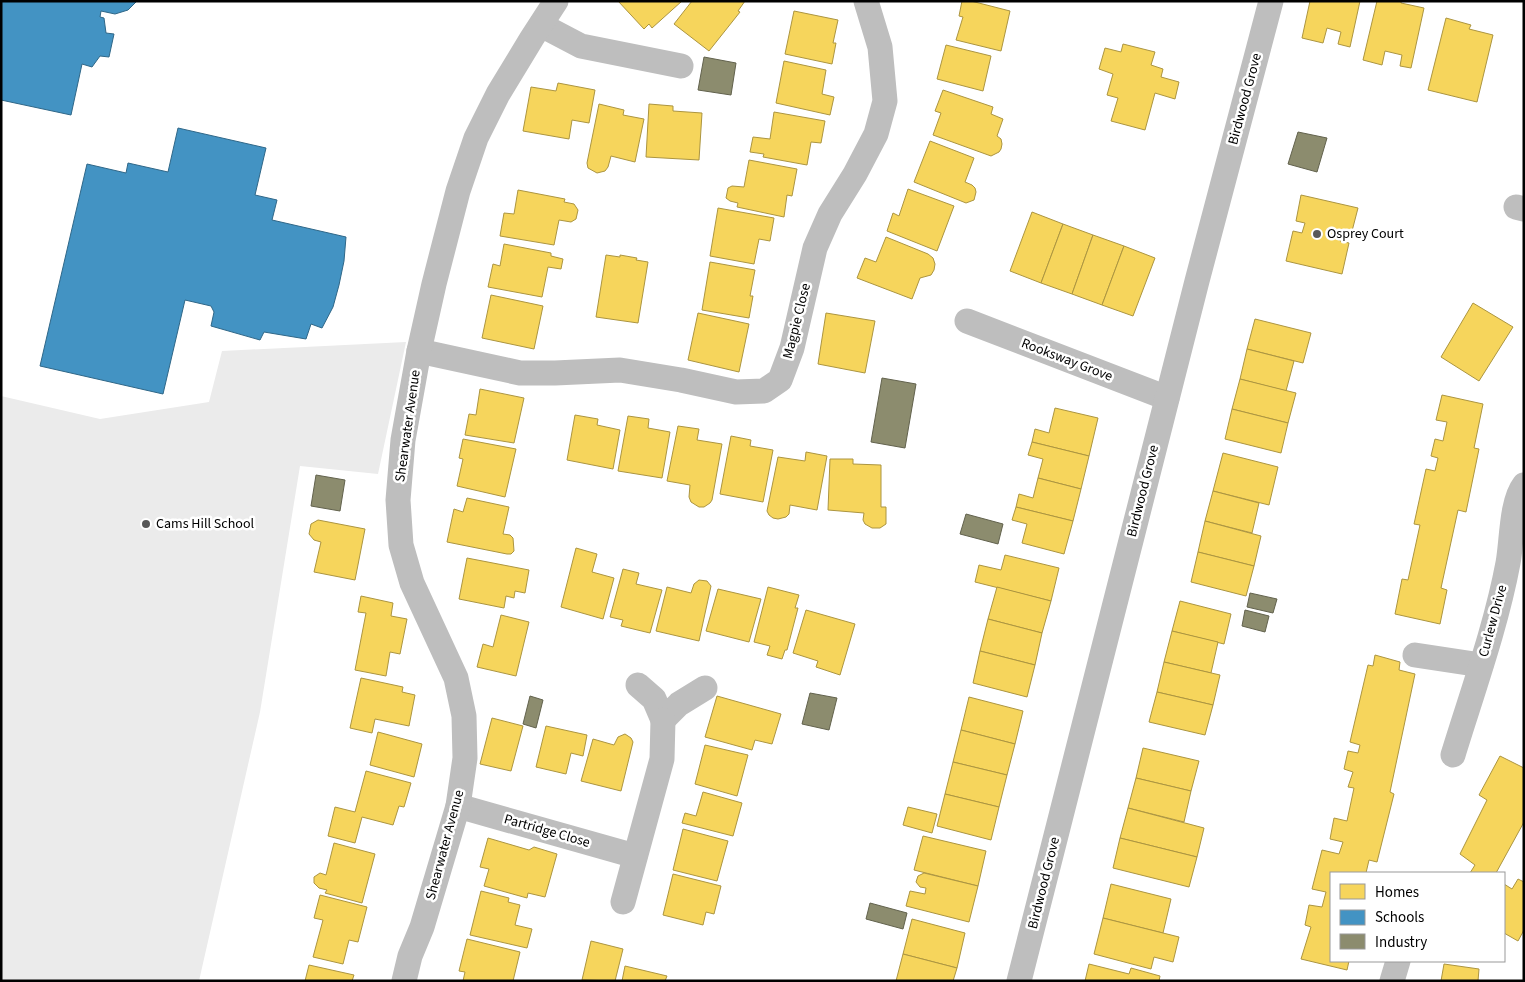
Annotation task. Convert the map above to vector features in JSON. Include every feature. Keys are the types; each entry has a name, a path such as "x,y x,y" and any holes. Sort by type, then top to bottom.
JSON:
{"street":[{"name":"Shearwater Avenue","path":"404,981 410,956 422,927 458,806 465,758 464,716 456,678 412,583 401,545 398,500 403,440 419,351 434,284 458,191 476,138 498,94 556,1"},
{"name":"Magpie Close","path":"419,351 520,373 620,370 681,380 736,392 764,391 780,380 792,348 816,248 830,214 855,174 876,134 885,101 880,47 866,1"},
{"name":"Birdwood Grove","path":"1019,981 1167,398 1271,1"},
{"path":"541,25 581,46 681,66"},
{"name":"Rooksway Grove","path":"967,321 1167,398"},
{"name":"Curlew Drive","path":"1453,755 1492,628 1508,564 1516,504 1524,485"},
{"path":"1415,655 1481,665"},
{"path":"623,902 662,759 663,720 654,699 638,685"},
{"path":"663,720 679,704 705,688"},
{"name":"Partridge Close","path":"458,806 635,856"},
{"path":"1392,981 1398,962"}],"shaded area":[{"path":"406,342 378,474 300,466 260,712 199,981 1,981 1,396 100,419 209,402 222,351"}],"building: Homes":[{"path":"618,1 682,1 652,28 649,24 644,29"},
{"path":"692,1 745,1 738,11 740,12 709,51 674,24"},
{"path":"962,1 971,1 1010,11 1001,51 956,40 963,17 959,16"},
{"path":"1310,1 1360,1 1350,47 1338,44 1341,32 1327,28 1323,43 1302,38"},
{"path":"1377,1 1401,1 1401,3 1424,8 1411,68 1400,66 1402,55 1385,51 1382,65 1363,60"},
{"path":"794,11 838,20 833,43 836,43 832,64 785,54"},
{"path":"1446,18 1471,25 1469,29 1493,35 1477,102 1428,90"},
{"path":"1123,44 1155,52 1151,65 1163,69 1161,77 1179,82 1175,99 1155,93 1145,130 1111,121 1118,98 1107,95 1113,74 1099,69 1105,48 1121,52"},
{"path":"946,45 991,56 983,91 937,79"},
{"path":"784,61 826,70 822,94 834,97 830,115 776,103"},
{"path":"558,83 595,90 589,123 572,120 569,139 523,131 531,87 556,91"},
{"path":"943,90 993,107 991,114 1003,119 997,136 1001,139 1002,144 999,152 991,156 933,135 941,113 935,111"},
{"path":"599,104 624,110 623,115 644,119 635,162 611,156 605,171 597,173 588,168 587,163"},
{"path":"649,104 673,106 673,111 702,113 699,160 646,157"},
{"path":"774,112 825,121 821,143 811,142 807,165 763,157 764,154 750,152 753,137 770,139"},
{"path":"930,141 974,158 965,182 975,188 974,200 966,203 914,182"},
{"path":"749,160 797,169 792,196 787,195 784,217 737,207 738,203 726,198 728,188 732,186 744,187"},
{"path":"908,189 954,206 937,251 887,231 893,213 899,216"},
{"path":"518,190 565,199 564,202 574,204 578,210 576,219 571,222 559,220 554,245 500,236 504,213 514,214"},
{"name":"Osprey Court","path":"1301,195 1358,208 1351,235 1342,232 1340,241 1349,243 1342,274 1286,261 1293,231 1302,233 1305,223 1296,221"},
{"path":"718,208 774,218 770,241 759,239 754,264 710,256"},
{"path":"1032,212 1063,224 1041,283 1010,271"},
{"path":"1063,224 1093,235 1072,294 1041,283"},
{"path":"1093,235 1124,246 1102,305 1072,294"},
{"path":"886,237 928,254 933,258 934,270 931,275 920,278 912,299 857,278 865,258 876,262"},
{"path":"504,244 551,253 551,256 563,259 561,269 548,267 542,297 488,287 493,264 500,266"},
{"path":"1124,246 1155,258 1133,316 1102,305"},
{"path":"606,255 620,257 620,255 648,262 638,323 596,317"},
{"path":"710,262 755,270 750,296 753,296 749,318 702,310"},
{"path":"491,295 543,306 534,349 482,338"},
{"path":"1473,303 1513,327 1479,381 1441,357"},
{"path":"698,313 749,324 739,372 688,360"},
{"path":"826,313 875,321 865,373 818,364"},
{"path":"1255,319 1311,333 1303,363 1247,349"},
{"path":"1247,349 1294,361 1286,391 1240,379"},
{"path":"1240,379 1296,393 1288,423 1232,409"},
{"path":"480,389 524,398 514,443 465,435 469,414 476,415"},
{"path":"1442,395 1483,404 1474,448 1479,449 1466,512 1458,510 1441,588 1447,590 1440,624 1395,614 1402,579 1408,580 1420,525 1414,524 1426,469 1435,471 1438,458 1431,456 1435,439 1443,441 1447,422 1436,420"},
{"path":"1055,408 1098,418 1089,456 1032,442 1035,429 1049,433"},
{"path":"1232,409 1288,423 1281,453 1225,439"},
{"path":"575,415 598,419 597,425 620,430 613,469 567,460"},
{"path":"628,416 649,419 648,428 670,432 662,478 618,471"},
{"path":"678,426 699,429 697,440 722,444 712,500 704,507 699,507 691,502 689,497 690,485 667,481"},
{"path":"731,436 751,440 750,446 773,450 763,502 720,494"},
{"path":"463,439 516,449 505,497 457,486 463,459 459,458"},
{"path":"1032,442 1089,456 1081,489 1038,478 1043,459 1028,455"},
{"path":"806,452 827,456 817,510 790,505 789,514 786,517 773,518 767,511 778,457 805,461"},
{"path":"1223,453 1278,467 1269,505 1213,491"},
{"path":"830,459 853,459 853,464 881,465 881,507 886,507 886,524 880,528 872,528 865,524 863,520 864,513 828,510"},
{"path":"1038,478 1081,489 1073,521 1016,507 1019,494 1033,498"},
{"path":"1213,491 1259,503 1252,533 1205,521"},
{"path":"467,498 509,507 503,534 510,535 513,538 514,551 511,554 447,542 454,509 463,512"},
{"path":"1016,507 1073,521 1064,554 1022,543 1027,524 1012,520"},
{"path":"318,520 365,529 355,580 314,572 321,542 314,540 309,534 311,524"},
{"path":"1205,521 1261,536 1254,566 1198,552"},
{"path":"576,548 597,554 592,572 614,578 603,619 561,607"},
{"path":"1198,552 1254,566 1246,596 1191,582"},
{"path":"1005,555 1059,568 1051,601 975,582 979,565 1001,570"},
{"path":"467,558 529,570 525,593 515,591 514,598 506,596 504,608 459,599"},
{"path":"623,569 639,573 636,584 662,590 650,633 621,626 623,620 610,617"},
{"path":"699,580 707,581 711,586 699,641 656,631 667,587 691,593 694,584"},
{"path":"768,587 799,595 795,608 798,608 787,650 785,650 782,659 767,655 770,646 754,642"},
{"path":"997,587 1051,601 1042,633 988,619"},
{"path":"718,589 761,599 749,642 706,631"},
{"path":"361,596 393,603 391,616 407,619 400,654 390,652 386,676 355,670 366,613 358,612"},
{"path":"1180,601 1231,614 1224,644 1172,631"},
{"path":"806,610 855,624 840,675 816,667 818,661 793,653"},
{"path":"501,615 529,622 516,676 477,667 483,644 493,647"},
{"path":"988,619 1042,633 1035,665 980,651"},
{"path":"1172,631 1218,642 1211,673 1164,662"},
{"path":"980,651 1035,665 1027,697 973,683"},
{"path":"1375,655 1400,662 1399,670 1415,674 1390,792 1394,794 1377,862 1369,860 1366,872 1330,872 1330,962 1349,962 1347,970 1301,959 1311,927 1305,925 1309,905 1322,907 1326,892 1312,889 1322,850 1339,854 1343,842 1330,839 1334,818 1347,821 1354,788 1348,787 1353,772 1344,769 1348,751 1358,753 1360,745 1350,742 1368,665 1373,666"},
{"path":"1164,662 1220,675 1213,705 1157,692"},
{"path":"361,678 403,687 402,692 415,695 409,726 375,719 372,733 350,728"},
{"path":"1157,692 1213,705 1205,735 1149,722"},
{"path":"717,696 781,714 772,744 755,740 752,750 705,737"},
{"path":"969,697 1023,711 1015,744 961,730"},
{"path":"492,718 523,726 511,771 480,764"},
{"path":"546,726 587,735 583,756 571,753 566,774 536,767"},
{"path":"961,730 1015,744 1007,775 953,762"},
{"path":"378,732 422,744 414,777 370,765"},
{"path":"625,734 633,742 621,791 581,781 593,739 614,745 618,737"},
{"path":"705,745 748,755 737,796 695,784"},
{"path":"1143,748 1199,761 1191,791 1136,778"},
{"path":"1500,756 1524,768 1524,822 1497,872 1471,872 1475,865 1460,854 1487,800 1479,795"},
{"path":"953,762 1007,775 999,807 945,794"},
{"path":"366,771 411,783 404,807 399,806 393,825 362,817 355,843 328,836 335,807 355,812"},
{"path":"1136,778 1191,791 1184,822 1128,808"},
{"path":"703,792 742,803 733,836 682,823 685,813 696,816"},
{"path":"945,794 999,807 991,840 937,826"},
{"path":"908,807 937,814 932,833 903,825"},
{"path":"1128,808 1204,828 1197,857 1120,838"},
{"path":"683,829 728,841 717,881 673,870"},
{"path":"923,836 986,851 978,886 914,870"},
{"path":"488,838 529,850 534,847 557,854 545,897 528,893 527,898 484,886 489,869 480,867"},
{"path":"1120,838 1197,857 1189,887 1113,868"},
{"path":"334,843 375,854 362,903 325,893 327,890 319,888 314,883 314,877 320,873 326,875"},
{"path":"924,873 978,886 969,922 906,906 910,891 925,894 926,888 920,887 916,882 918,876"},
{"path":"673,874 721,886 714,914 706,912 703,925 663,915"},
{"path":"1518,879 1524,882 1524,930 1518,941 1505,934 1505,885 1512,889"},
{"path":"1111,884 1171,899 1163,933 1103,918"},
{"path":"481,891 509,898 508,902 520,905 515,925 532,929 527,948 470,935"},
{"path":"320,895 367,907 358,942 349,940 343,964 313,957 323,920 314,918"},
{"path":"1103,918 1179,937 1173,962 1154,957 1151,969 1094,954"},
{"path":"912,919 965,933 957,968 903,954"},
{"path":"467,939 520,952 513,981 463,981 465,972 459,971"},
{"path":"591,941 623,949 615,981 582,980"},
{"path":"903,954 957,968 953,981 896,981"},
{"path":"1089,964 1129,974 1131,968 1160,976 1159,981 1085,981"},
{"path":"1444,964 1479,969 1478,981 1441,981"},
{"path":"309,965 354,975 352,981 305,981"},
{"path":"625,966 667,976 665,981 622,981"}],"building: Schools":[{"path":"1,1 137,1 128,10 115,14 101,11 100,17 104,18 106,33 114,34 109,57 100,56 92,67 82,64 71,115 1,100"},
{"path":"178,128 266,148 255,195 277,200 272,220 346,237 339,285 333,307 322,328 311,324 306,339 264,332 260,340 211,326 214,312 211,306 185,300 163,394 40,366 87,164 126,173 128,163 168,172"}],"building: Industry":[{"path":"704,57 736,63 731,95 698,90"},
{"path":"1298,132 1327,138 1317,172 1288,164"},
{"path":"882,378 916,384 905,448 871,442"},
{"path":"316,475 345,480 340,511 311,506"},
{"path":"966,514 1003,524 998,544 960,534"},
{"path":"1250,593 1277,599 1273,613 1247,607"},
{"path":"1245,610 1269,616 1265,632 1242,626"},
{"path":"810,693 837,698 829,730 802,724"},
{"path":"530,696 543,700 536,728 523,724"},
{"path":"870,903 907,913 903,929 866,919"}],"place":[{"name":"Osprey Court","path":"1317,234"},
{"name":"Cams Hill School","path":"146,524"}]}
